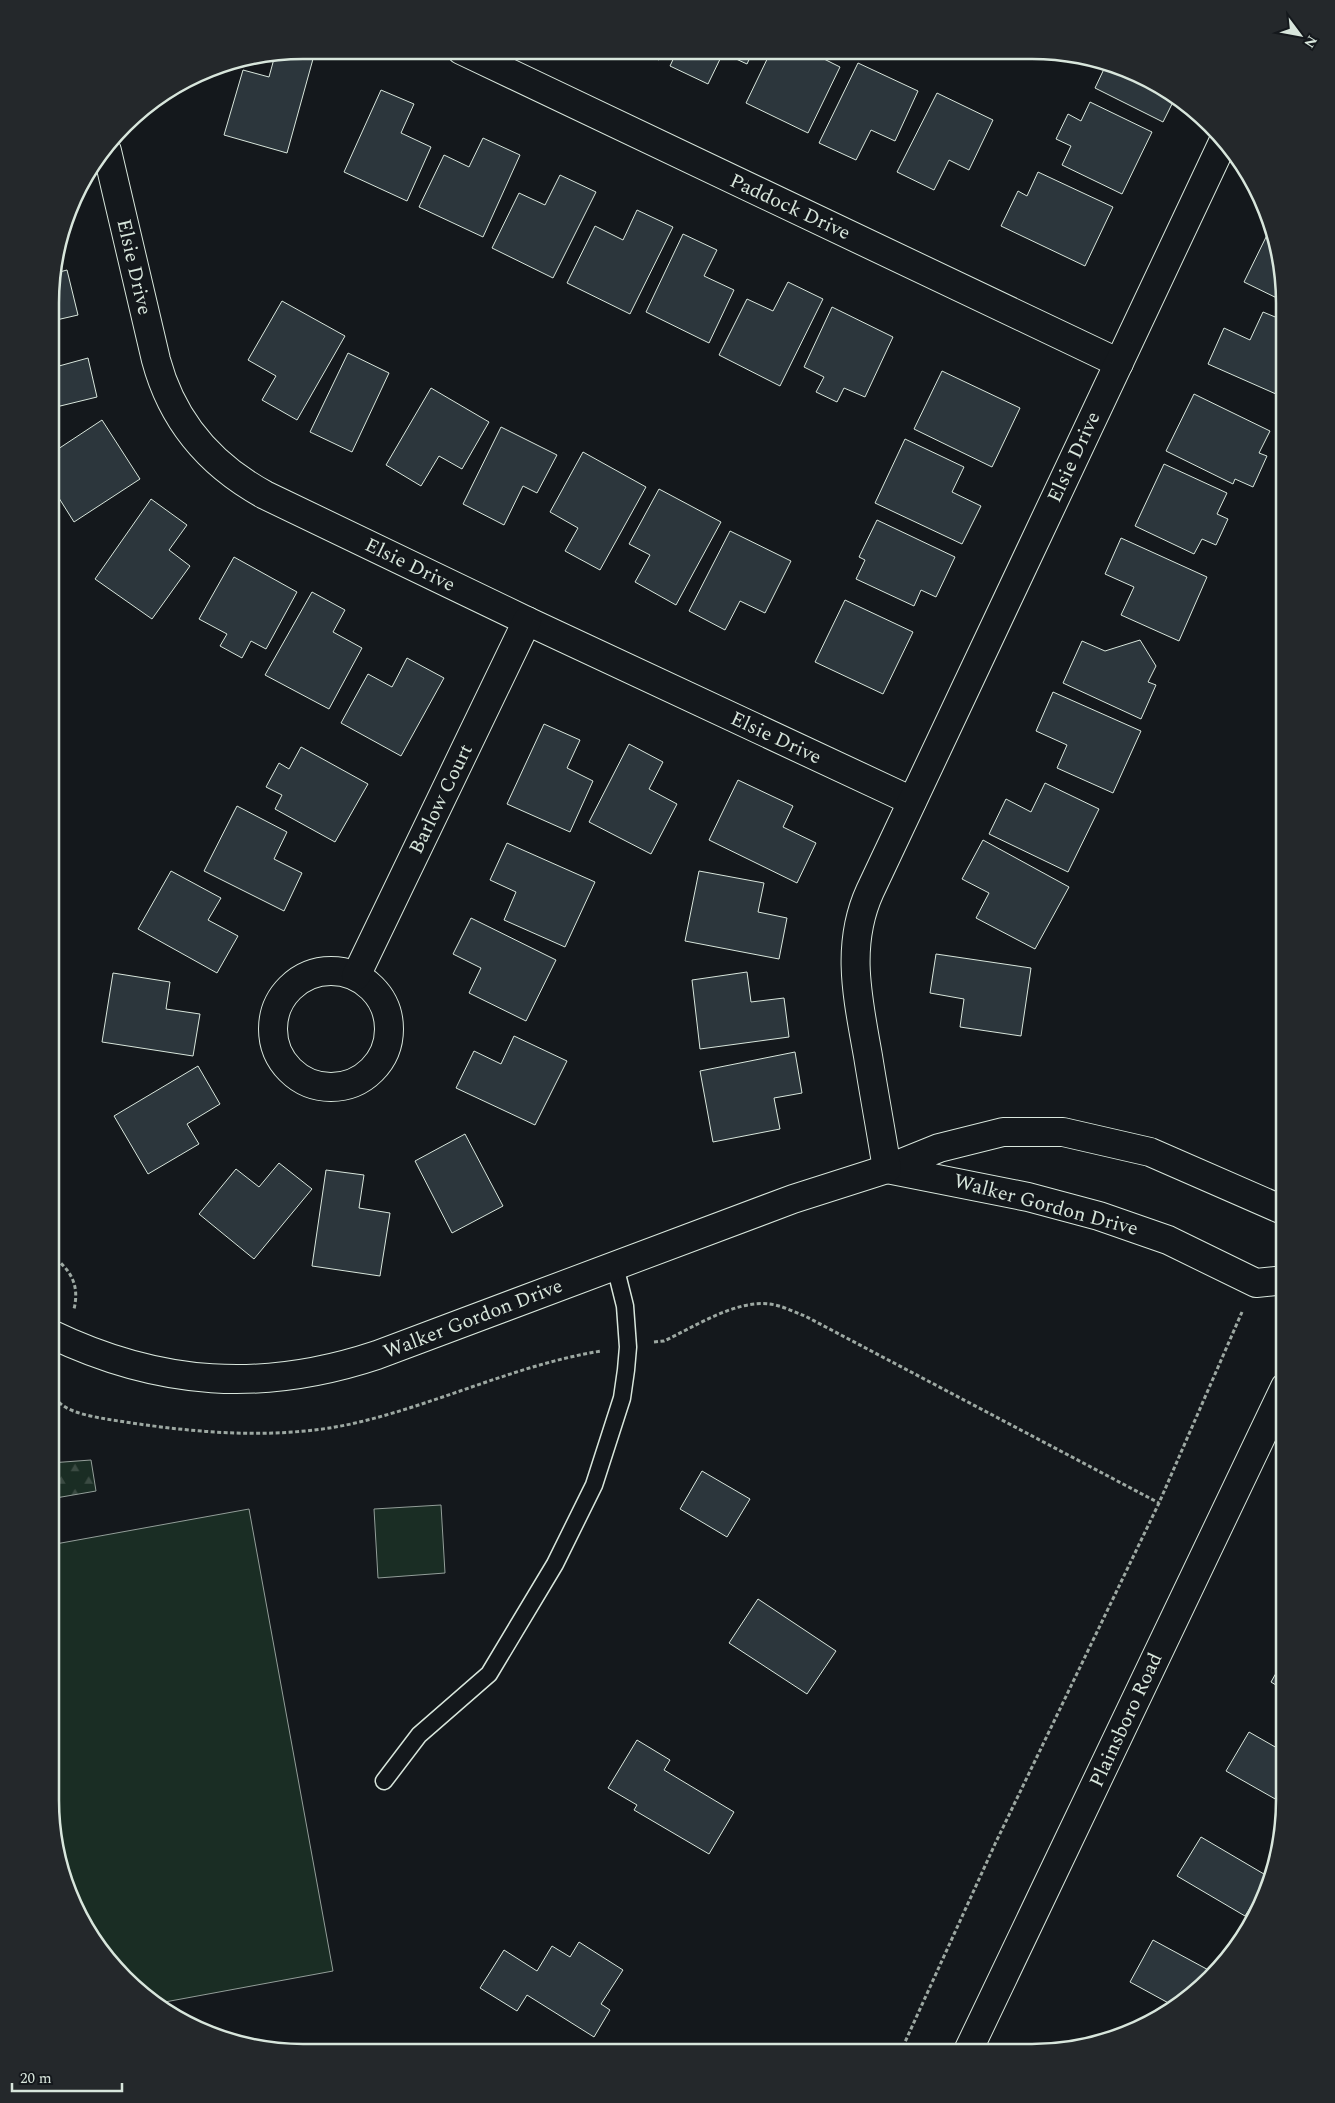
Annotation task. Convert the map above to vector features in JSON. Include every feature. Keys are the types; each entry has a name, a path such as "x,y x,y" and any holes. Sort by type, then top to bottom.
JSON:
{"street":[{"name":"Paddock Drive","path":"480,59 1119,363"},
{"name":"Elsie Drive","path":"887,1169 855,981 854,947 858,922 866,898 1221,147"},
{"name":"Elsie Drive","path":"107,156 160,374 179,415 200,445 228,471 259,491 527,621 912,801"},
{"name":"Barlow Court","path":"356,976 527,621"},
{"path":"334,971 356,976 374,990 385,1010 388,1032 383,1054 369,1072 350,1083 327,1086 306,1081 288,1067 276,1048 273,1025 279,1004 292,986 312,974 334,971"},
{"name":"Walker Gordon Drive","path":"59,1337 119,1362 192,1378 268,1379 342,1367 793,1199 887,1169 939,1148 1003,1132 1063,1132 1150,1152 1276,1207"},
{"name":"Walker Gordon Drive","path":"887,1169 1028,1197 1134,1226 1168,1240 1256,1283"},
{"path":"1256,1283 1276,1281"},
{"name":"Plainsboro Road","path":"971,2044 1276,1406"}],"lane":[{"path":"384,1781 418,1735 489,1674 555,1564 594,1485 622,1398 628,1347 624,1306 615,1266"}],"path":[{"path":"59,1262 70,1272 77,1290 72,1319 59,1336"},
{"path":"904,2044 995,1844 1159,1503 1256,1283"},
{"path":"59,1403 73,1411 138,1424 247,1433 289,1433 351,1424 420,1404 528,1366 575,1355 664,1341 743,1305 771,1304 806,1316 1159,1503"}],"green space":[{"path":"91,1460 96,1491 59,1497 59,1462"},
{"path":"441,1505 445,1573 378,1578 374,1509"},
{"path":"249,1509 333,1971 165,2002 130,1973 109,1949 91,1923 77,1894 67,1864 59,1817 59,1543"}],"building":[{"path":"313,59 287,153 224,135 243,70 269,77 273,61"},
{"path":"673,59 720,59 708,84 670,66"},
{"path":"736,59 749,59 747,64"},
{"path":"767,59 824,59 840,67 808,133 746,103"},
{"path":"858,63 918,91 895,141 871,130 856,160 819,143"},
{"path":"1104,70 1126,77 1155,91 1172,103 1163,122 1095,88"},
{"path":"381,90 414,104 401,133 431,147 407,201 344,172"},
{"path":"937,93 993,120 969,170 949,160 934,190 897,172"},
{"path":"1090,102 1152,132 1122,194 1062,165 1071,146 1056,139 1068,114 1081,121"},
{"path":"483,138 520,155 483,237 419,207 444,155 469,167"},
{"path":"1038,172 1113,207 1085,266 1001,226 1018,191 1027,196"},
{"path":"560,175 596,192 553,278 492,248 519,193 545,205"},
{"path":"637,210 673,227 630,314 567,283 595,226 623,240"},
{"path":"683,234 717,250 704,276 734,290 709,343 646,312"},
{"path":"1267,235 1272,255 1276,298 1244,282"},
{"path":"67,270 78,315 59,319 59,286 61,272"},
{"path":"788,282 823,299 780,386 719,355 747,299 773,311"},
{"path":"282,301 345,336 297,420 262,400 276,376 248,360"},
{"path":"832,307 893,337 865,397 844,388 837,402 816,392 824,377 804,367"},
{"path":"1263,312 1276,317 1276,394 1208,364 1224,328 1250,340"},
{"path":"348,353 389,373 352,452 310,432"},
{"path":"88,358 97,397 59,406 59,366"},
{"path":"942,371 1020,408 992,467 914,429"},
{"path":"431,388 489,422 462,469 439,456 421,486 386,465"},
{"path":"1194,394 1270,431 1259,453 1267,456 1253,487 1235,479 1233,484 1166,451"},
{"path":"102,420 140,479 74,522 59,498 59,448"},
{"path":"501,427 557,455 537,493 523,486 504,525 463,504"},
{"path":"905,439 964,467 952,492 981,506 962,544 875,503"},
{"path":"583,452 646,487 600,570 565,551 578,528 550,512"},
{"path":"1164,464 1227,493 1217,514 1228,519 1216,545 1202,539 1194,554 1135,526"},
{"path":"659,489 721,522 676,605 635,582 650,555 629,544"},
{"path":"151,499 187,525 169,550 190,566 152,619 95,579"},
{"path":"877,520 955,557 936,597 921,590 914,606 856,579 865,560 859,557"},
{"path":"730,531 791,561 765,613 740,601 725,630 689,611"},
{"path":"1121,538 1207,577 1179,641 1121,615 1134,587 1105,574"},
{"path":"234,557 297,592 266,649 251,641 242,658 220,646 227,634 199,619"},
{"path":"312,592 345,610 333,632 362,648 329,709 265,675"},
{"path":"845,600 913,632 883,694 815,662"},
{"path":"1140,640 1156,666 1148,682 1156,685 1141,719 1063,683 1082,641 1105,651"},
{"path":"407,658 444,678 401,756 341,723 368,674 392,687"},
{"path":"1053,692 1141,731 1113,793 1057,768 1067,745 1036,731"},
{"path":"544,724 580,740 567,768 593,781 570,832 507,804"},
{"path":"629,744 663,762 649,789 677,804 651,854 589,822"},
{"path":"301,747 368,784 335,842 275,809 282,795 266,787 279,763 289,769"},
{"path":"738,780 793,806 783,827 816,843 797,883 709,840"},
{"path":"1045,783 1099,809 1068,872 989,834 1006,799 1031,812"},
{"path":"237,806 287,832 274,859 302,873 284,911 204,871"},
{"path":"983,840 1069,887 1035,949 976,918 989,893 962,879"},
{"path":"507,843 595,882 565,947 504,920 516,892 490,880"},
{"path":"171,871 221,898 208,920 238,936 217,973 138,929"},
{"path":"699,871 764,883 758,912 787,918 779,959 685,941"},
{"path":"471,918 556,960 526,1021 469,993 481,968 453,954"},
{"path":"936,954 1031,968 1021,1036 960,1027 964,999 930,993"},
{"path":"747,972 751,1002 784,998 789,1037 700,1049 692,980"},
{"path":"113,973 170,982 166,1009 200,1014 193,1056 102,1042"},
{"path":"514,1036 567,1061 535,1125 456,1088 474,1051 501,1064"},
{"path":"795,1052 802,1093 774,1098 780,1129 713,1142 700,1071"},
{"path":"198,1066 220,1104 187,1124 199,1144 148,1174 114,1116"},
{"path":"465,1134 503,1206 452,1233 415,1161"},
{"path":"279,1163 312,1189 254,1259 199,1214 236,1169 259,1187"},
{"path":"326,1170 364,1175 359,1208 390,1213 380,1276 312,1266"},
{"path":"702,1471 750,1499 727,1537 680,1509"},
{"path":"758,1599 836,1651 807,1694 729,1643"},
{"path":"1276,1673 1276,1685 1271,1682"},
{"path":"1249,1732 1276,1747 1276,1799 1226,1771"},
{"path":"637,1740 670,1760 664,1770 734,1812 709,1854 634,1810 637,1805 608,1788"},
{"path":"1201,1837 1265,1874 1258,1894 1245,1916 1177,1876"},
{"path":"1153,1940 1208,1970 1168,2003 1130,1982"},
{"path":"579,1942 623,1970 601,2004 610,2010 594,2037 527,1995 517,2011 480,1988 504,1950 537,1971 552,1946 570,1957"}]}
